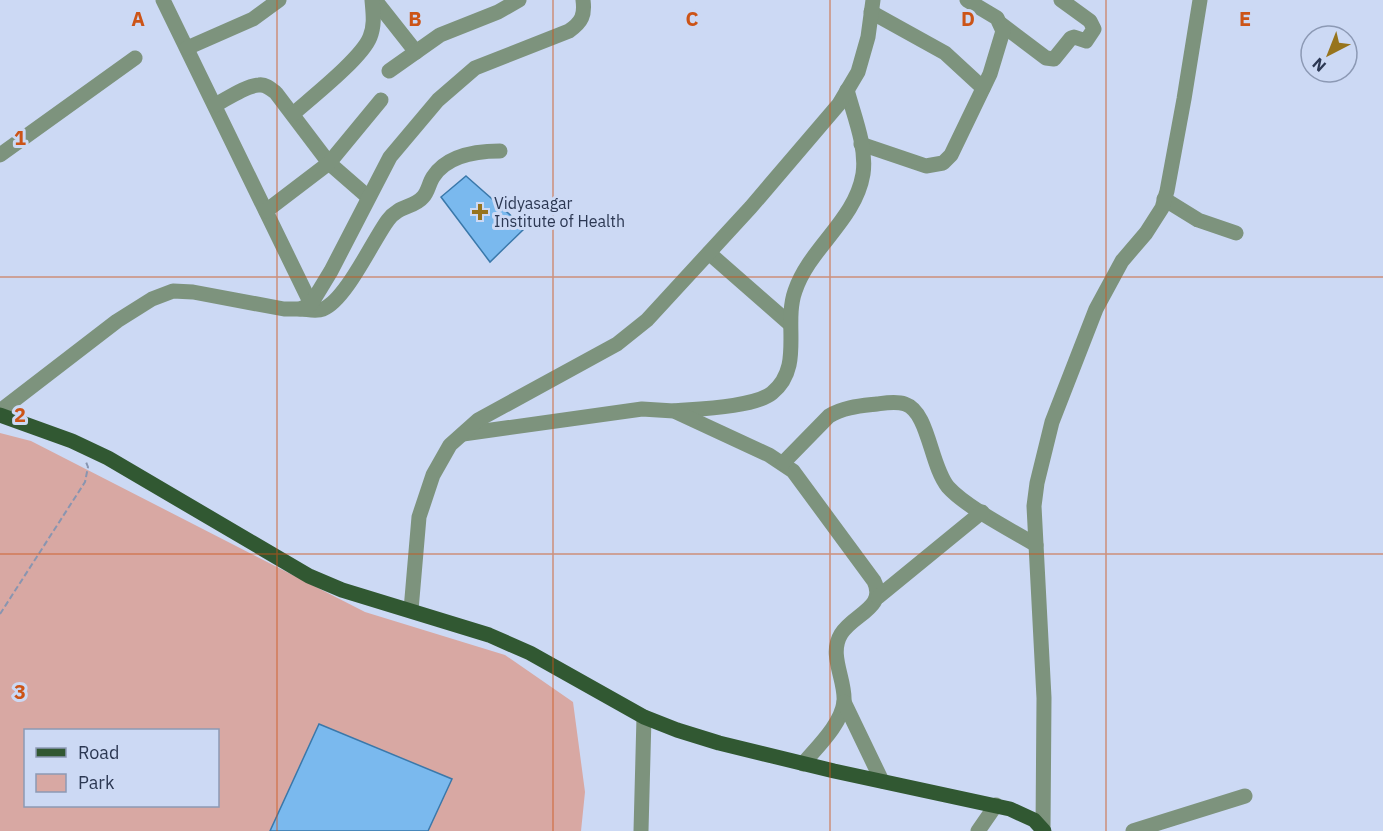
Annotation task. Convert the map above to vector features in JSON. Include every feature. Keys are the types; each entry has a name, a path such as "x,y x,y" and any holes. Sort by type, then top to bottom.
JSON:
{"main road":[{"path":"0,413 72,441 108,458 309,576 342,590 489,635 530,653 644,717 719,743 803,764 1010,809 1034,820 1043,830"}],"street":[{"path":"163,0 266,212 306,306"},
{"path":"187,48 253,20 279,0"},
{"path":"373,0 416,52"},
{"path":"293,114 339,74 369,40 374,25 373,0"},
{"path":"389,71 440,35 498,12 519,0"},
{"path":"306,306 331,271 390,157 413,129 456,83 475,68 569,31 580,23 584,12 583,0"},
{"path":"967,0 990,12 1001,24 1046,58 1054,59 1071,38 1086,41 1094,29 1090,21 1061,0"},
{"path":"1043,830 1044,698 1034,506 1037,483 1052,422 1103,293 1122,261 1156,220 1164,199 1189,76 1200,0"},
{"path":"411,610 419,517 433,475 450,445 478,420 617,344 647,320 798,154 839,104 858,72 868,37 872,6 945,53 983,88"},
{"path":"861,144 926,166 943,163 951,155 983,88 1001,40 1003,31 1001,24"},
{"path":"0,155 135,58"},
{"path":"214,105 259,85 268,86 293,114 329,163 368,196"},
{"path":"462,434 642,409 674,411 753,402 769,396 780,387 788,373 792,356 790,311 800,276 854,202 863,172 864,154 847,90"},
{"path":"266,212 329,163 381,100"},
{"path":"0,413 126,315 152,299 173,291 193,292 284,309 306,306 323,309 343,292 389,219 402,207 419,201 424,196 441,167 467,155 484,151 500,151"},
{"path":"1164,199 1198,220 1236,233"},
{"path":"709,253 790,324"},
{"path":"783,463 837,411 869,405 905,404 915,410 921,419 935,464 949,488 982,512 1036,545"},
{"path":"674,411 783,463 793,471 874,581 878,597"},
{"path":"882,781 844,702 836,658 841,634 878,597 982,512"},
{"path":"803,764 835,723 844,702"},
{"path":"641,831 644,717"},
{"path":"1134,831 1245,796"},
{"path":"978,831 996,806"}],"path":[{"path":"0,614 85,482 88,466 84,458"}],"green space":[{"path":"0,433 31,441 365,612 505,655 573,702 585,792 581,831 0,831"}],"building":[{"name":"Vidyasagar Institute of Health","path":"466,176 525,228 490,262 441,197"},
{"path":"319,724 452,779 428,831 270,831"}],"place":[{"name":"Vidyasagar Institute of Health","path":"480,212"}]}
